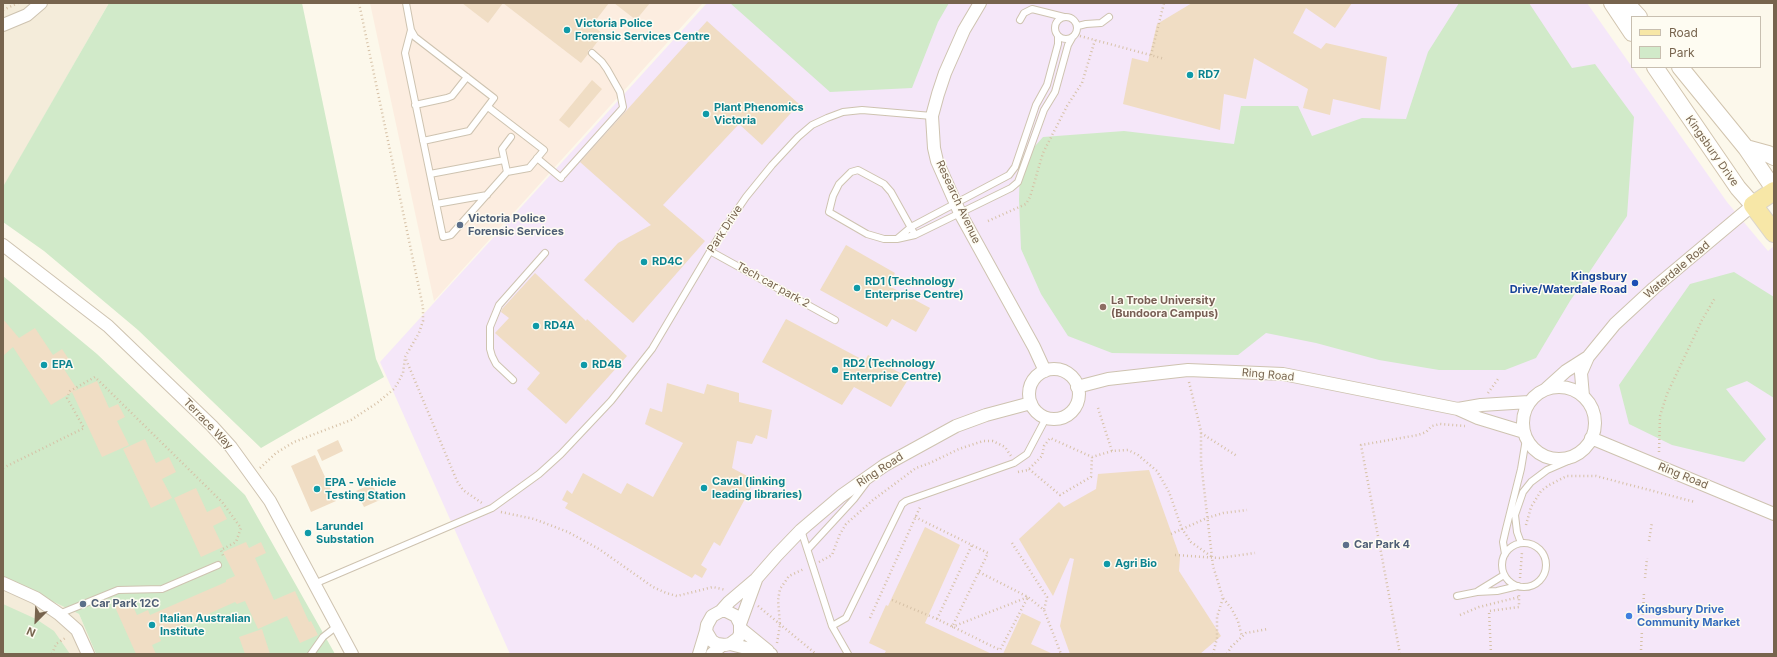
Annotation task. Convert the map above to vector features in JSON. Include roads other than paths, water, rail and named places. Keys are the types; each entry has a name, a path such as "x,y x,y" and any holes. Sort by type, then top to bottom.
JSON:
{"main road":[{"path":"1612,3 1631,32"},
{"path":"1626,3 1638,16"},
{"name":"Kingsbury Drive","path":"1656,68 1738,188 1774,233"},
{"path":"1681,68 1746,148 1774,190"},
{"path":"1746,148 1774,157"},
{"name":"Waterdale Road","path":"1753,205 1774,190"}],"street":[{"path":"3,25 26,15 41,3"},
{"name":"Research Avenue","path":"980,3 964,30 948,66 932,116 932,130 937,161 958,208 1034,347 1045,371"},
{"name":"Waterdale Road","path":"1583,396 1580,377 1588,357 1615,324 1654,288 1753,205"},
{"name":"Terrace Way","path":"3,245 108,326 212,426 231,447 270,501 352,654"},
{"name":"Waterdale Road","path":"1546,389 1566,371 1588,357"},
{"path":"1057,370 1068,374 1074,380 1077,387 1077,402 1074,409 1062,418 1046,418 1040,415 1031,404 1029,396 1030,388 1038,375 1045,371 1057,370"},
{"name":"Ring Road","path":"1077,387 1108,379 1186,370 1283,374 1458,409 1525,435"},
{"path":"1556,387 1575,391 1583,396 1592,409 1595,423 1592,438 1577,454 1568,458 1558,459 1548,457 1540,453 1532,447 1525,435 1522,422 1524,411 1529,402 1537,394 1546,389 1556,387"},
{"name":"Ring Road","path":"1458,409 1481,405 1529,402"},
{"name":"Ring Road","path":"721,611 728,602 756,579 776,555 801,530 841,496 873,473 926,441 956,426 986,415 1031,404"},
{"name":"Ring Road","path":"1592,438 1774,514"},
{"name":"Ring Road","path":"741,627 756,579"},
{"path":"3,583 36,598 59,614 77,630 88,654"},
{"path":"699,654 708,620 721,611 731,612 739,620 741,627 738,638 712,654"},
{"path":"741,627 772,652"},
{"path":"706,631 712,641 726,645 772,652"}],"lane":[{"path":"406,3 412,30 422,43 494,98 469,131 423,141"},
{"path":"1020,20 1024,13 1032,9 1071,18 1078,26"},
{"path":"1078,26 1101,23 1109,16"},
{"path":"915,235 889,187 858,170 854,170 842,180 835,191 829,212 875,238 897,239 915,235 1003,179 1015,167 1036,105 1046,85 1058,44 1058,36 1055,25 1064,17"},
{"path":"897,239 911,227 958,208 1000,194 1018,182 1044,110 1055,92 1068,46 1078,26"},
{"path":"412,30 404,53 443,237 451,235 507,172 529,168 544,150 488,107"},
{"path":"1058,36 1064,40 1074,36"},
{"path":"537,158 562,176 622,109 623,106 620,92 602,62 592,53"},
{"path":"415,105 452,96 466,77"},
{"name":"Park Drive","path":"314,584 492,508 539,474 611,401 652,349 724,228 757,183 798,138 812,125 843,112 862,110 932,116"},
{"path":"507,172 502,149 511,137"},
{"path":"430,174 504,160"},
{"path":"436,204 487,195"},
{"name":"Tech car park 2","path":"710,251 836,320"},
{"path":"513,380 496,364 492,356 490,327 500,305 546,254"},
{"path":"832,626 846,618 902,504 906,501 1014,463 1027,454 1046,418"},
{"path":"1505,554 1503,542 1521,469 1525,435"},
{"path":"1522,543 1516,532 1514,515 1523,492 1531,482 1547,470 1570,460 1577,454"},
{"path":"808,549 854,500 873,473"},
{"path":"801,530 832,626 848,654"},
{"path":"1457,596 1477,592 1498,591 1519,586 1530,586 1537,582 1543,575 1546,566 1540,550 1531,544 1522,543 1511,547 1505,554 1502,562 1504,575 1510,582 1519,586"},
{"path":"59,614 118,590 162,589 218,565"},
{"path":"1477,592 1493,584 1504,575"},
{"path":"311,654 323,637 337,626"}],"place":[{"name":"Victoria Police Forensic Services Centre","path":"567,30"},
{"name":"RD7","path":"1190,75"},
{"name":"Plant Phenomics Victoria","path":"706,114"},
{"name":"Victoria Police Forensic Services","path":"460,225"},
{"name":"RD4C","path":"644,262"},
{"name":"Kingsbury Drive/Waterdale Road","path":"1635,283"},
{"name":"RD1 (Technology Enterprise Centre)","path":"857,288"},
{"name":"La Trobe University (Bundoora Campus)","path":"1103,307"},
{"name":"RD4A","path":"536,326"},
{"name":"EPA","path":"44,365"},
{"name":"RD4B","path":"584,365"},
{"name":"RD2 (Technology Enterprise Centre)","path":"835,370"},
{"name":"Caval (linking leading libraries)","path":"704,488"},
{"name":"EPA - Vehicle Testing Station","path":"317,489"},
{"name":"Larundel Substation","path":"308,533"},
{"name":"Car Park 4","path":"1346,545"},
{"name":"Agri Bio","path":"1107,564"},
{"name":"Car Park 12C","path":"83,604"},
{"name":"Kingsbury Drive Community Market","path":"1629,616"},
{"name":"Italian Australian Institute","path":"152,625"}]}
